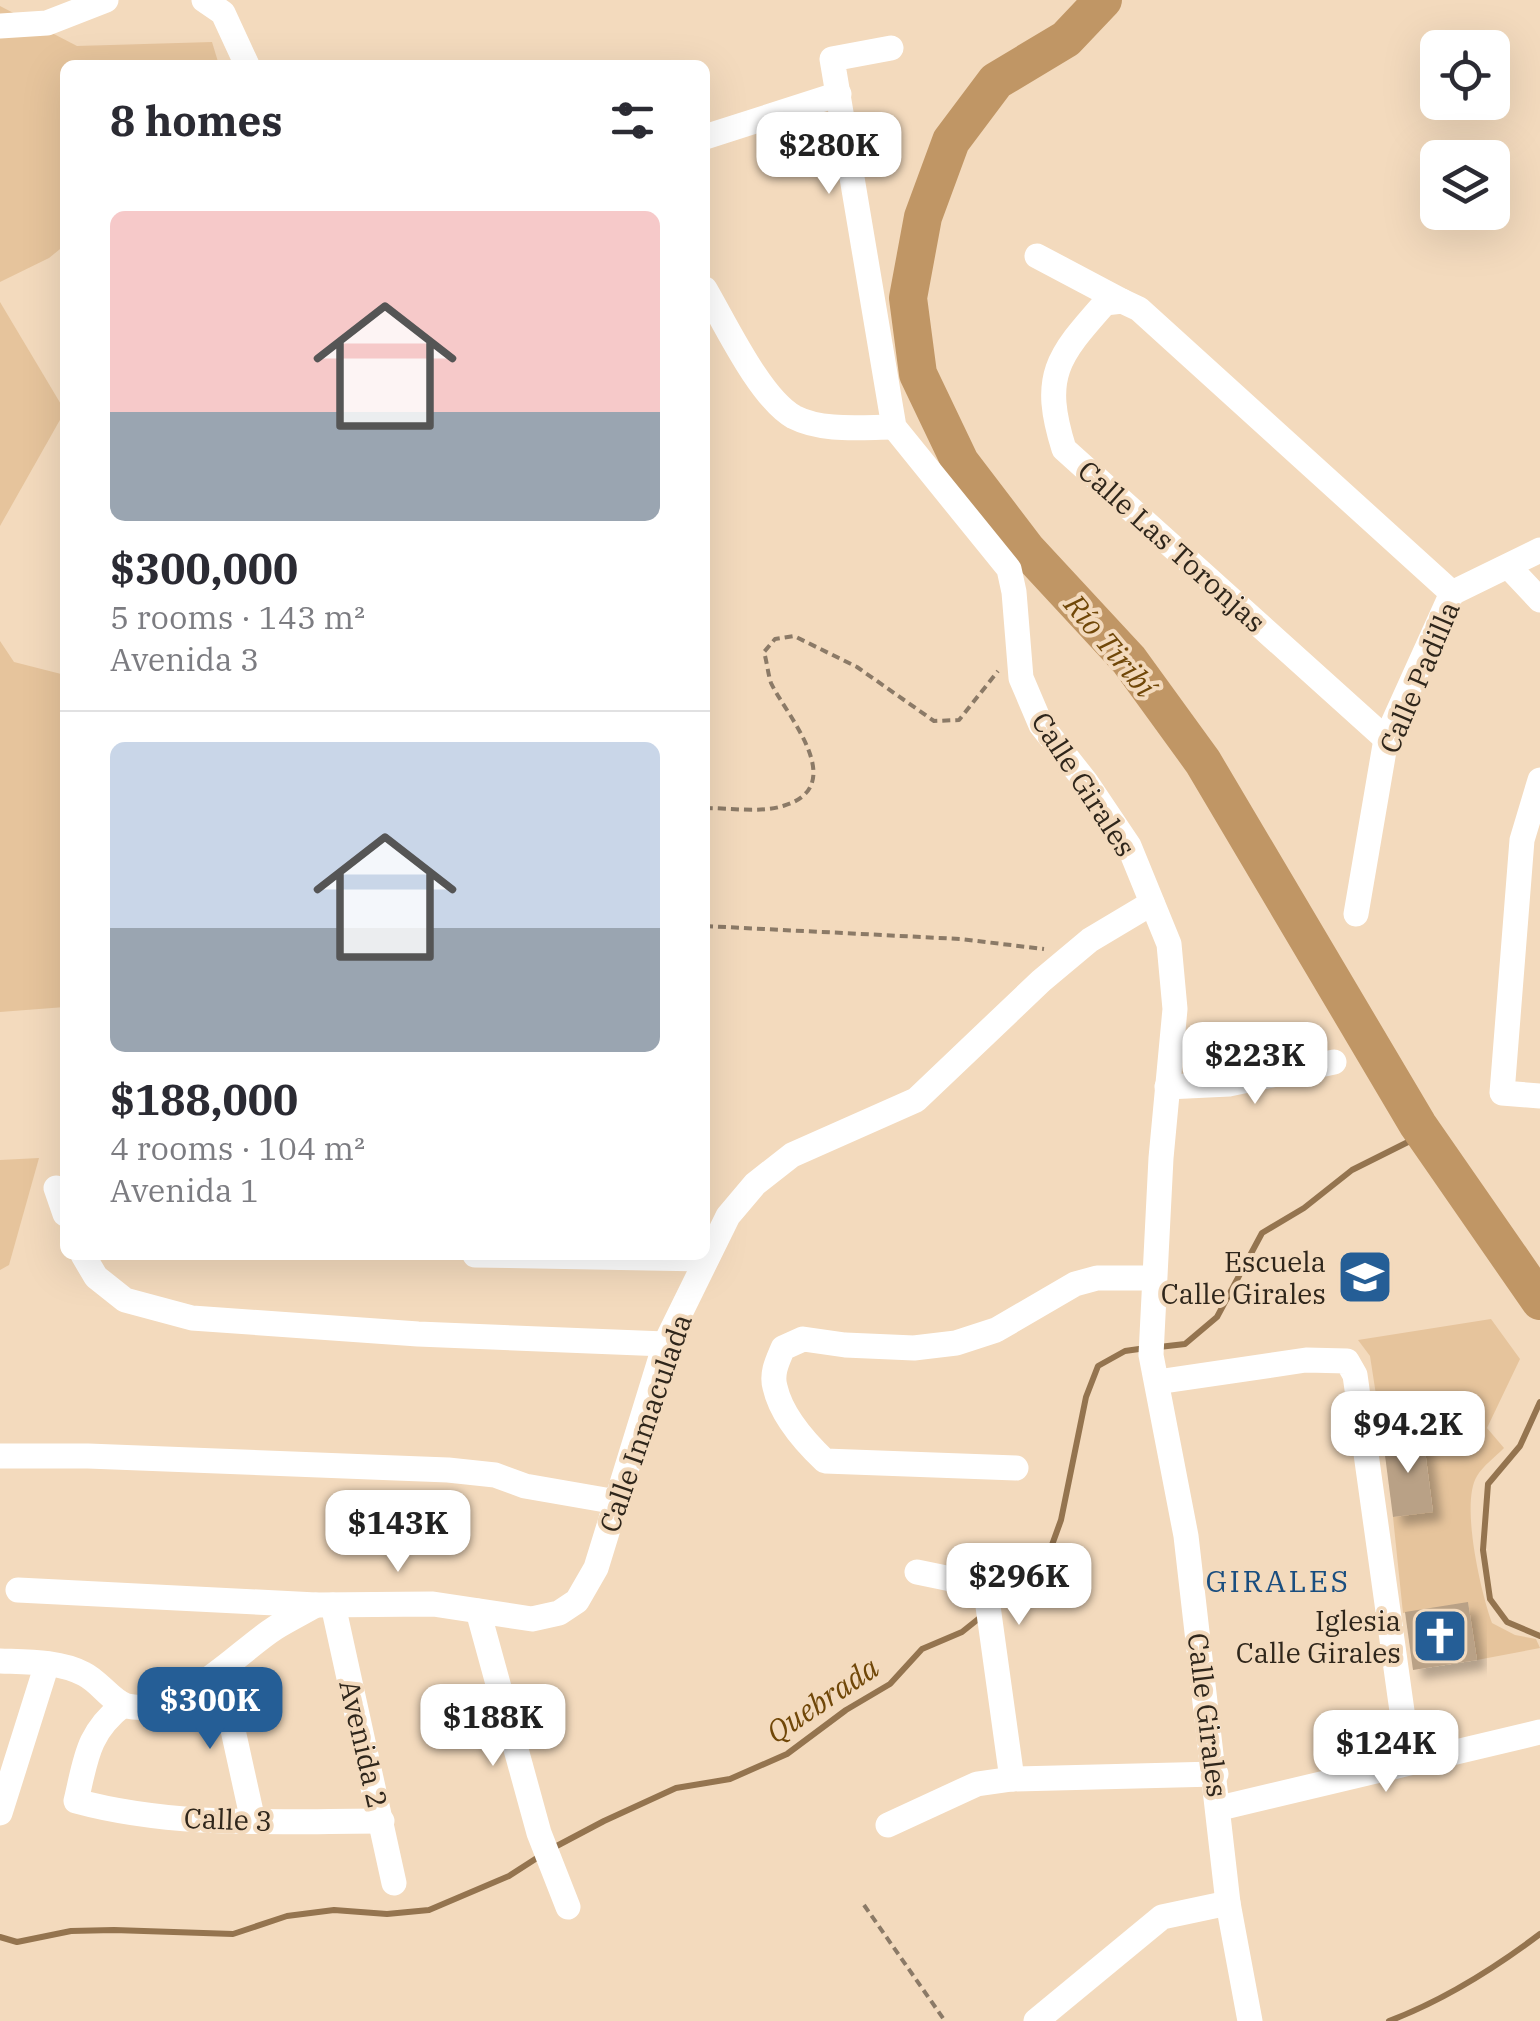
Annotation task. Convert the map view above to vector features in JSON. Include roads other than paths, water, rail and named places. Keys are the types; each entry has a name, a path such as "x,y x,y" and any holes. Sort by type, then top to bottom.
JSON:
{"street":[{"path":"0,26 46,23 106,0"},
{"path":"204,0 222,13 245,60"},
{"name":"Calle Girales","path":"891,48 832,59 894,427 1009,569 1021,678 1042,725 1129,846 1170,944 1175,1008 1153,1278 1152,1354 1186,1536 1228,1903 1250,2021"},
{"path":"710,135 840,94"},
{"path":"1037,256 1139,309 1452,593"},
{"path":"710,298 759,382 793,416 830,427 894,427"},
{"name":"Calle Las Toronjas","path":"1122,301 1106,303 1058,362 1052,386 1056,424 1064,449 1386,739"},
{"name":"Calle Padilla","path":"1356,914 1386,739 1452,593 1540,550"},
{"path":"1509,567 1540,600"},
{"path":"1540,780 1502,1093 1540,1096"},
{"name":"Calle Inmaculada","path":"710,1250 728,1216 755,1184 792,1155 916,1100 1075,952 1152,904"},
{"path":"1513,986 1540,988"},
{"path":"1167,1087 1229,1084 1334,1062"},
{"path":"56,1188 60,1200"},
{"path":"86,1260 96,1277 125,1300 192,1318 418,1334 665,1344"},
{"name":"Calle Inmaculada","path":"18,1590 324,1605 398,1603 532,1619 559,1613 576,1601 596,1568 665,1344 705,1260"},
{"path":"1016,1468 824,1461 807,1444 774,1386 775,1366 783,1348 802,1339 914,1348 956,1343 996,1330 1075,1284 1097,1278 1153,1278"},
{"path":"1157,1382 1306,1360 1348,1361 1355,1375 1409,1762"},
{"path":"0,1456 448,1470 495,1475 525,1486 617,1502"},
{"path":"917,1572 980,1584 986,1599 1012,1779"},
{"path":"0,1660 82,1672 124,1705 162,1703 220,1671 274,1628 324,1605"},
{"name":"Avenida 2","path":"324,1605 382,1821 394,1883"},
{"path":"478,1611 539,1833 568,1907"},
{"path":"0,1813 47,1664"},
{"path":"220,1671 253,1821"},
{"name":"Calle 3","path":"124,1705 106,1719 90,1741 76,1801 207,1821 382,1821"},
{"path":"1220,1808 1540,1732"},
{"path":"888,1824 977,1784 1012,1779 1216,1774"},
{"path":"1036,2021 1162,1917 1228,1903"}],"waterway":[{"name":"Río Tiribí","path":"1103,0 1066,39 996,81 951,141 923,217 908,298 918,374 960,462 1027,550 1129,660 1203,762 1418,1125 1540,1301"},
{"name":"Quebrada","path":"1159,1347 1185,1344 1217,1317 1262,1233 1304,1208 1352,1170 1424,1134"},
{"name":"Quebrada","path":"995,1605 1044,1567 1061,1520 1086,1397 1098,1366 1125,1351 1146,1348"},
{"path":"1540,1402 1520,1446 1488,1484 1483,1550 1490,1599 1507,1622 1540,1636"},
{"name":"Quebrada","path":"551,1849 676,1788 730,1779 787,1754 846,1710 890,1684 922,1649 962,1632 982,1616"},
{"name":"Quebrada","path":"0,1937 17,1942 71,1931 114,1930 233,1934 287,1916 334,1910 387,1914 429,1910 509,1876 540,1856"},
{"name":"Quebrada","path":"1389,2021 1468,1983 1540,1934"}],"place":[{"name":"Escuela Calle Girales","path":"1365,1277"},
{"name":"Iglesia Calle Girales","path":"1440,1636"}],"district":[{"name":"GIRALES","path":"1278,1580"}]}
